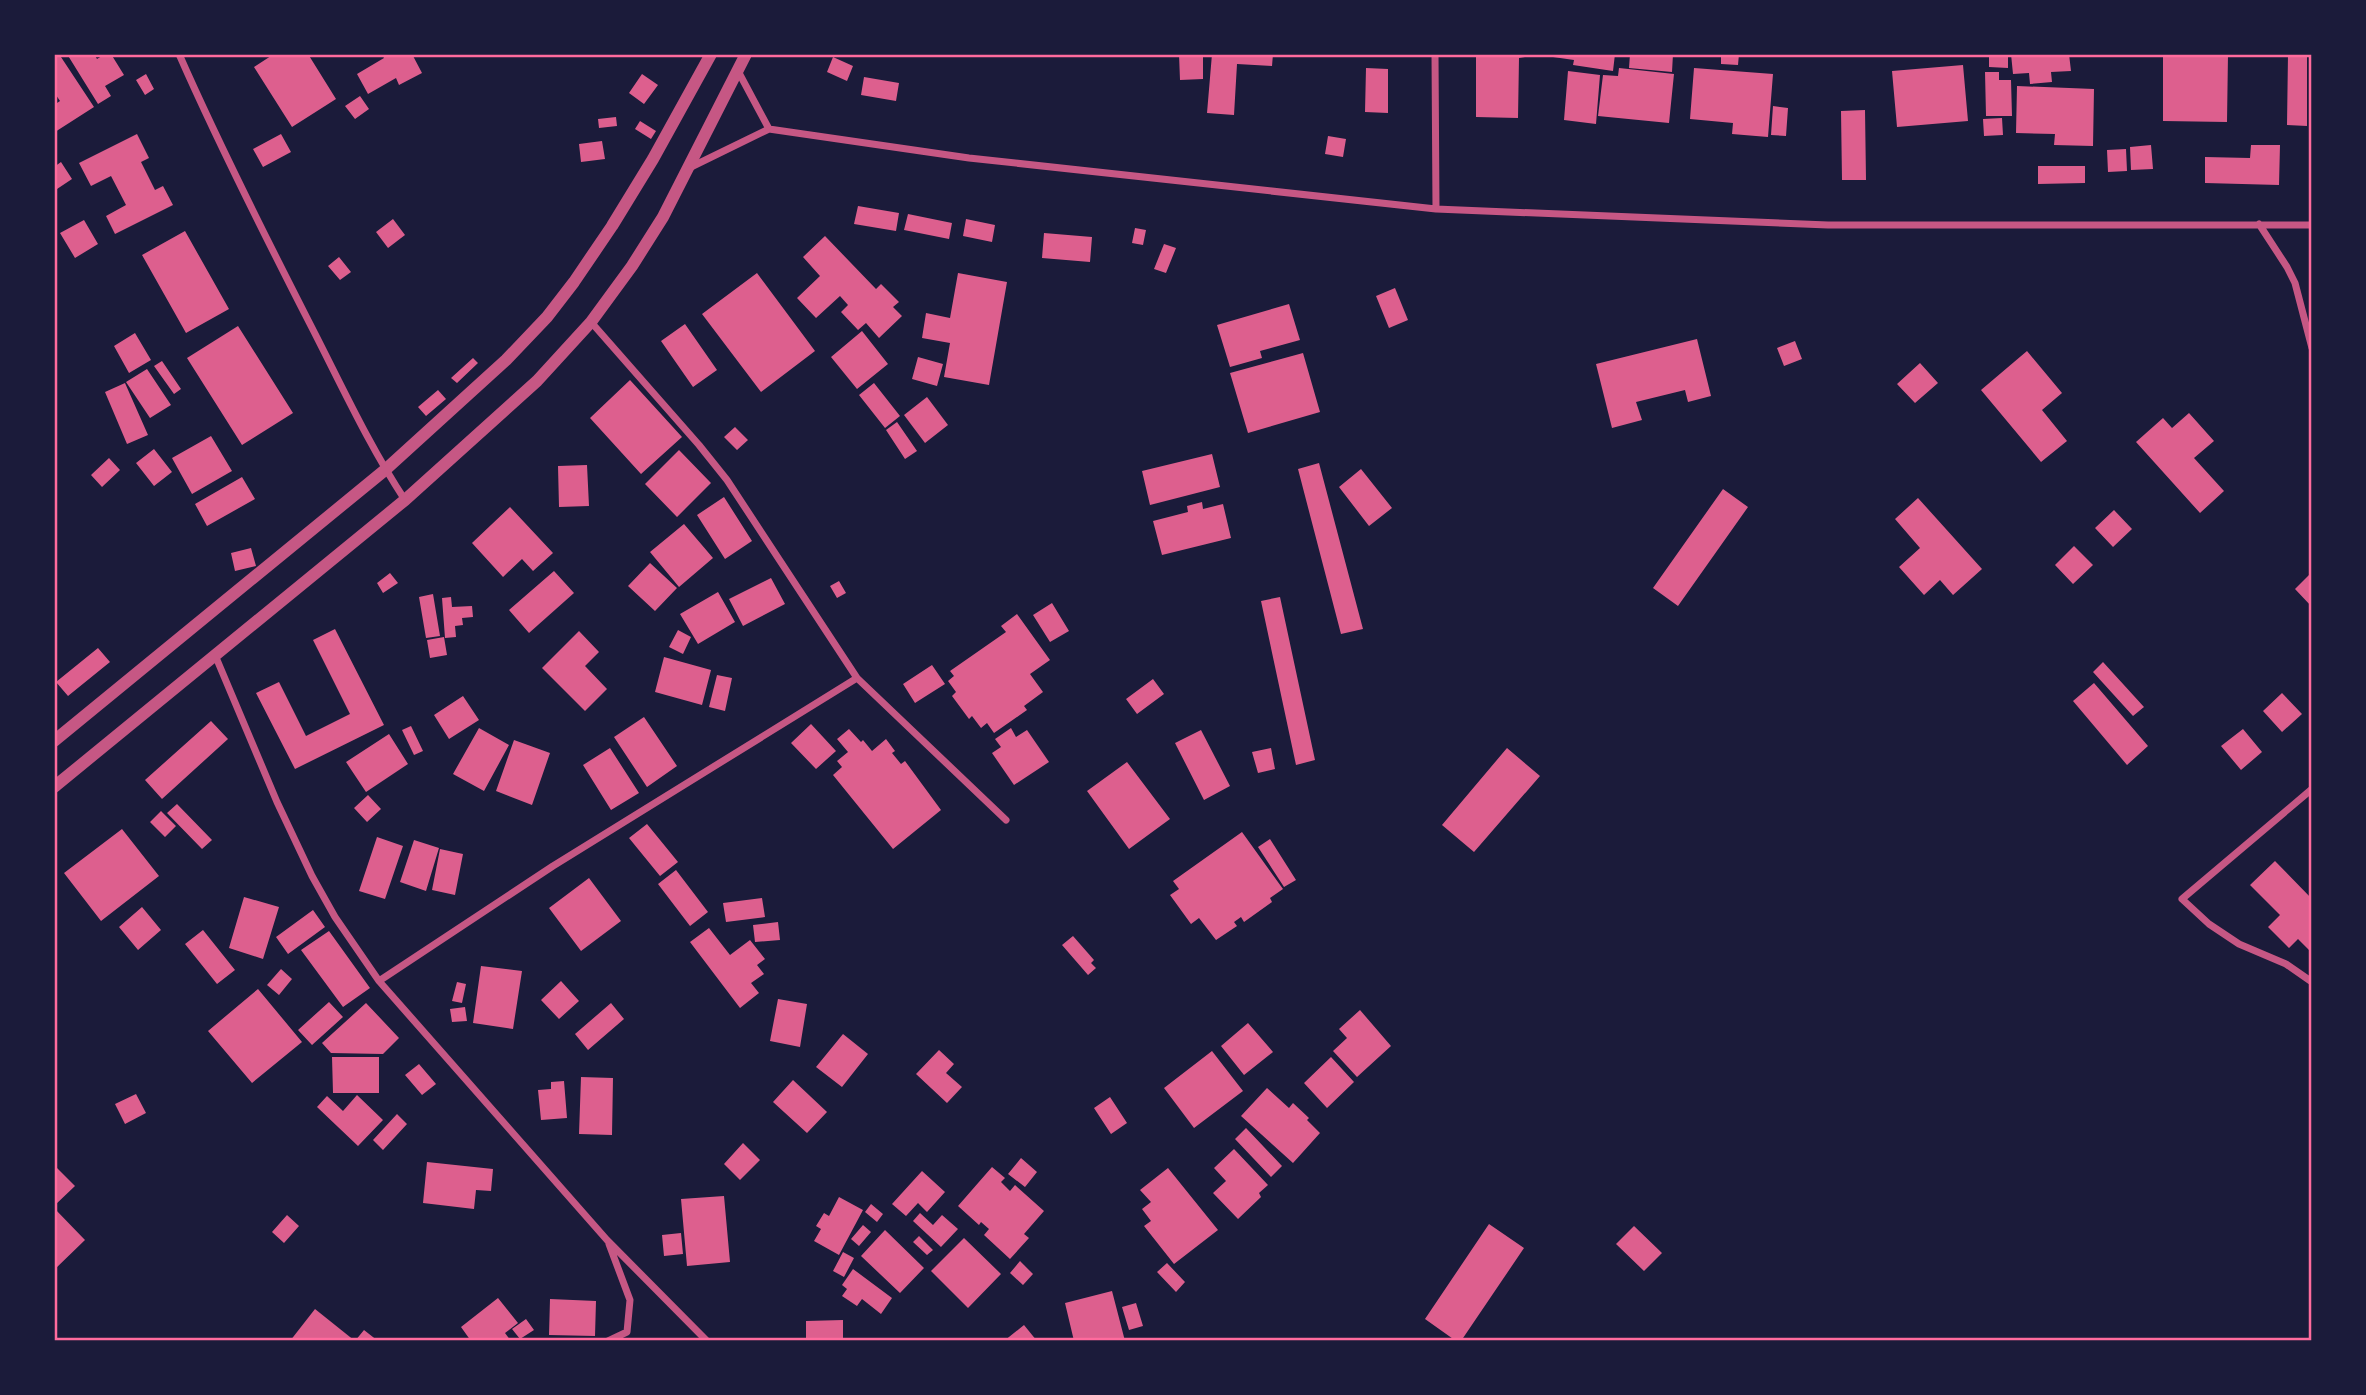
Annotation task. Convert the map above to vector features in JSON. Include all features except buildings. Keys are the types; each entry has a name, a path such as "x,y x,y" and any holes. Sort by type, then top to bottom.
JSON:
{"street":[{"path":"179,54 218,141 385,470 405,500"},
{"path":"54,741 385,470 506,360 547,317 574,282 653,159 710,54"},
{"path":"54,787 405,500 537,381 592,322 632,266 663,217 746,54"},
{"path":"1436,54 1436,209"},
{"path":"738,71 769,129"},
{"path":"688,169 769,129 969,158 1436,209 1828,225 2312,225"},
{"path":"2259,224 2295,283 2312,348"},
{"path":"592,322 727,480 857,678 1006,820"},
{"path":"215,655 277,802 312,876 335,917 379,981 607,1240 707,1341"},
{"path":"379,981 553,866 857,678"},
{"path":"2312,789 2182,899 2209,923 2239,944 2286,964 2312,982"},
{"path":"607,1240 630,1300 627,1332 608,1341"}]}
